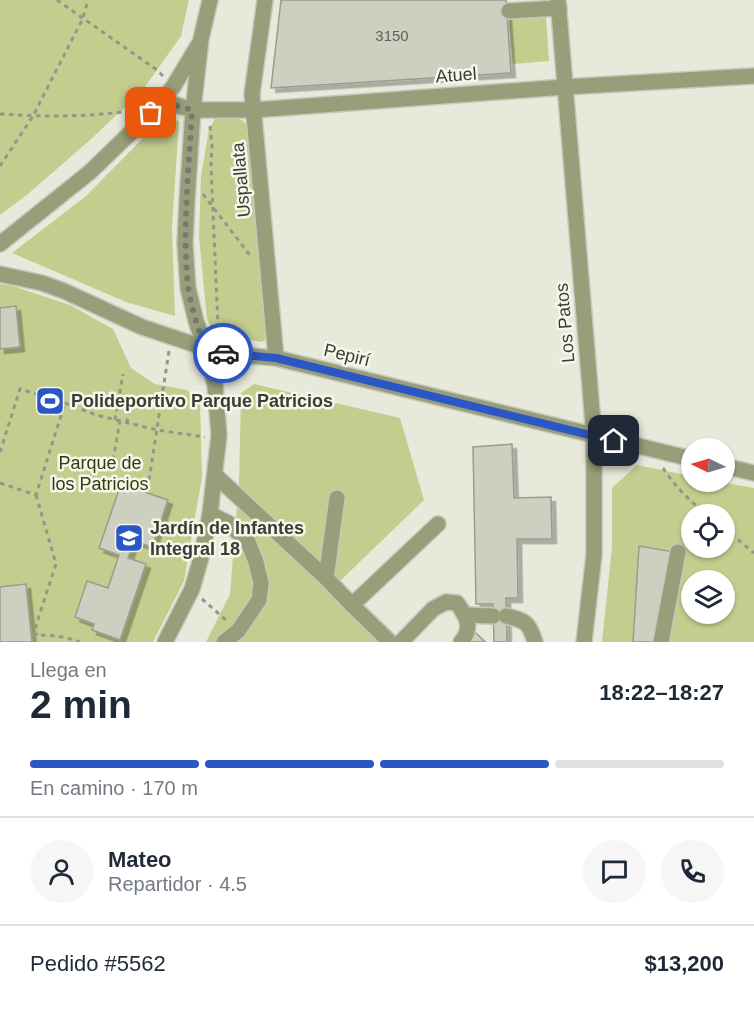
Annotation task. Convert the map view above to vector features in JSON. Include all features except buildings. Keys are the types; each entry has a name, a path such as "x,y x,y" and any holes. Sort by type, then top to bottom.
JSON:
{"street":[{"path":"165,642 192,589 205,541 219,439 215,385 188,288 185,244 192,110 201,39 210,0"},
{"name":"Uspallata","path":"265,0 252,94 276,358"},
{"path":"509,11 558,4"},
{"name":"Los Patos","path":"558,4 594,436 594,555 584,642"},
{"path":"0,244 90,172 159,104 173,87 201,39"},
{"name":"Atuel","path":"159,104 192,110 254,110 565,87 754,76"},
{"name":"Pepirí","path":"0,274 42,283 142,327 227,354 276,358 681,456"},
{"path":"735,469 754,473"},
{"path":"215,475 326,578 390,642"},
{"path":"326,578 336,498"},
{"path":"210,514 228,523 248,542 261,583 259,600 238,631 224,642"},
{"path":"352,604 438,524"},
{"path":"661,642 678,552"},
{"path":"401,642 433,609 446,602 457,603 465,615 467,633 460,642"},
{"path":"465,615 500,616 525,621 535,642"}],"path":[{"path":"57,0 157,70 173,87"},
{"path":"0,166 33,116 83,18 88,0"},
{"path":"0,114 33,116 110,114 159,104"},
{"path":"205,348 218,326 212,206 212,145 208,110"},
{"path":"188,175 269,280"},
{"path":"149,480 172,337"},
{"path":"114,420 123,374"},
{"path":"0,452 20,389 114,420 157,430 219,439"},
{"path":"127,423 131,397 161,402"},
{"path":"37,636 36,625 56,564 36,495 65,403"},
{"path":"113,460 120,421"},
{"path":"655,450 663,469 693,504"},
{"path":"102,458 139,466"},
{"path":"0,483 36,495"},
{"path":"163,527 205,541"},
{"path":"735,537 754,553"},
{"path":"192,589 238,631"},
{"path":"32,636 58,635 80,642"}],"green space":[{"path":"0,0 189,0 181,36 142,91 90,140 0,215"},
{"path":"546,17 549,61 513,64 509,20"},
{"path":"170,115 179,122 172,226 175,316 126,302 12,253 86,196 154,127"},
{"path":"228,115 242,120 251,132 267,334 264,341 260,342 217,332 212,329 207,319 199,237 201,176 209,129 215,119"},
{"name":"Parque de los Patricios","path":"0,284 10,285 70,305 113,329 131,368 155,384 187,390 200,403 202,477 184,581 153,642 0,642"},
{"path":"254,384 400,418 424,500 339,582 239,486 241,393"},
{"path":"637,465 681,474 681,492 735,492 735,485 754,488 754,642 602,642 612,547 612,488"},
{"path":"237,506 387,642 206,642 230,594"}],"way so far":[{"path":"151,113 162,101 192,110 185,244 188,288 205,348 223,353"}],"place":[{"name":"Polideportivo Parque Patricios","path":"50,401"},
{"name":"Jardín de Infantes Integral 18","path":"129,538"}],"route":[{"path":"223,353 276,358 614,441"}]}
